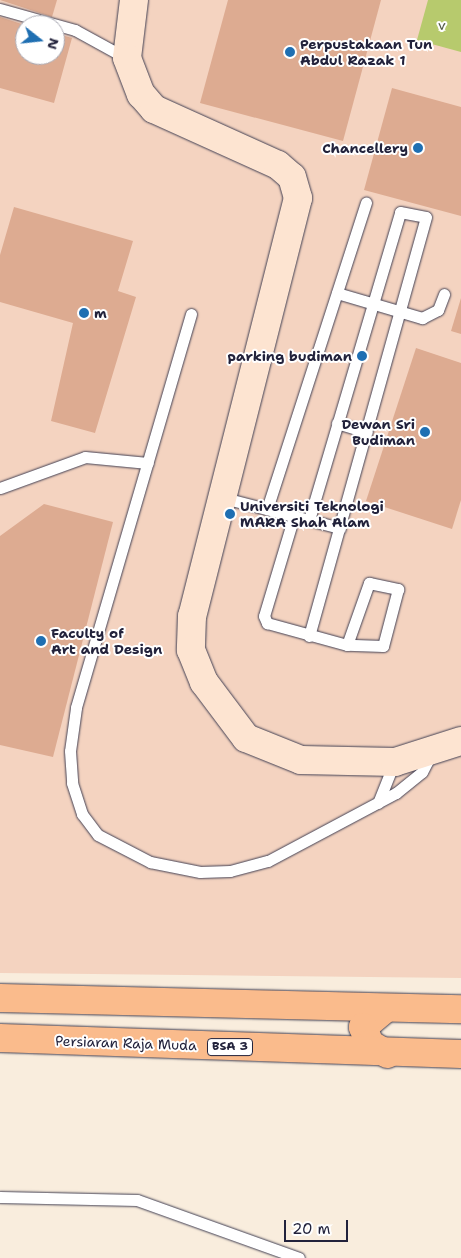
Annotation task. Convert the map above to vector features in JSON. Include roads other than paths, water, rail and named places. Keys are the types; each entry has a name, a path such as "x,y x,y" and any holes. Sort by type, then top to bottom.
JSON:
{"main road":[{"path":"0,998 461,1009"},
{"path":"386,1008 363,1027 370,1044 386,1054"},
{"name":"Persiaran Raja Muda","path":"0,1038 386,1054 461,1054"}],"street":[{"path":"134,0 127,58 131,76 154,109 278,165 296,187 298,198 219,497 192,616 190,650 204,682 246,738 301,760 395,762 461,741"}],"lane":[{"path":"0,9 75,30 127,58"},
{"path":"267,509 366,203"},
{"path":"309,520 403,210 426,217 427,223 309,636"},
{"path":"337,293 422,318 432,316 444,294"},
{"path":"191,314 76,708 70,751 72,783 82,814 98,835 119,849 171,868 210,871 268,861 378,803 412,782 434,750"},
{"path":"337,423 367,432"},
{"path":"0,488 85,457 148,463"},
{"path":"219,497 340,528"},
{"path":"294,516 264,616 266,623 347,645 383,646 397,587 370,582 347,645"},
{"path":"378,803 395,762"},
{"path":"0,1197 137,1200 299,1258"}],"place":[{"name":"Perpustakaan Tun Abdul Razak 1","path":"290,52"},
{"name":"Chancellery","path":"418,148"},
{"name":"m","path":"84,313"},
{"name":"parking budiman","path":"362,356"},
{"name":"Dewan Sri Budiman","path":"425,432"},
{"name":"Universiti Teknologi MARA Shah Alam","path":"230,514"},
{"name":"Faculty of Art and Design","path":"41,641"}],"park label":[{"name":"v","path":"442,25"}]}
